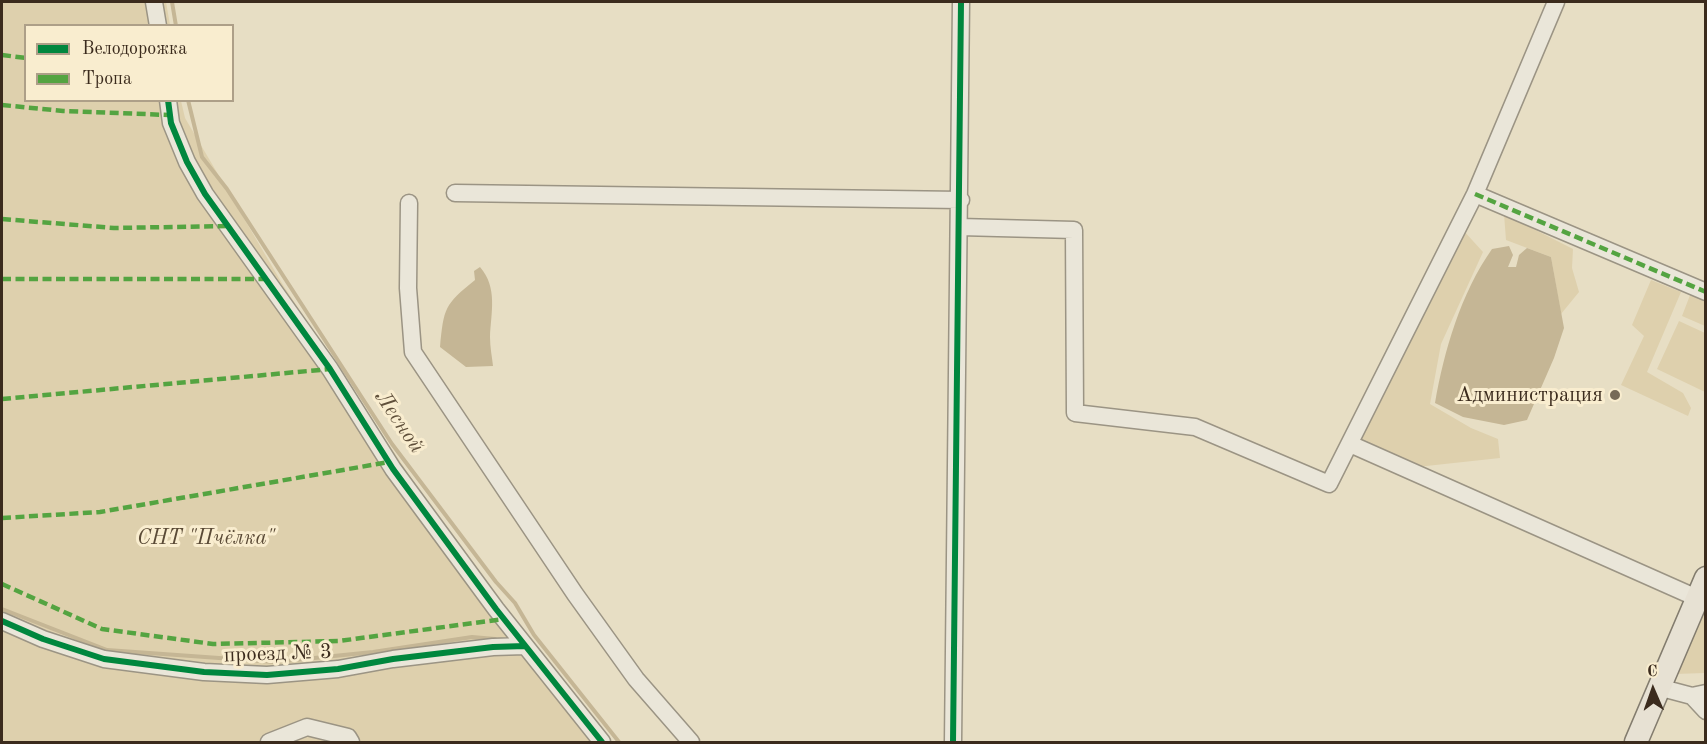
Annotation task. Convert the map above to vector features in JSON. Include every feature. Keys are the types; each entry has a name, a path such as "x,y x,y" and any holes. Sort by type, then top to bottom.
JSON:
{"main road":[{"path":"1636,742 1701,588"}],"street":[{"path":"154,2 158,24"},
{"path":"952,742 961,200 961,2"},
{"path":"960,227 1074,230 1075,413 1196,427 1329,484 1475,194 1556,2"},
{"path":"168,102 173,129 187,162 205,194 330,369 393,469 525,646 602,742"},
{"path":"455,193 961,200"},
{"path":"1475,194 1706,292"},
{"path":"409,203 408,288 413,352 575,594 636,679 692,742"},
{"path":"1350,444 1701,588"},
{"name":"проезд № 3","path":"2,621 43,639 104,659 204,672 267,675 338,669 393,659 493,647 525,646"},
{"path":"1658,687 1699,694 1706,711"},
{"path":"269,742 307,727 349,740"}],"green space":[{"name":"СНТ \"Пчёлка\"","path":"2,2 166,2 170,24 24,24 24,102 181,102 185,118 283,285 443,526 610,742 2,742"},
{"path":"1504,214 1573,249 1572,268 1579,292 1561,314 1551,257 1506,240"},
{"path":"1463,230 1483,252 1441,344 1430,404 1471,428 1498,439 1500,458 1417,467 1359,441"},
{"path":"1651,280 1681,292 1647,372 1683,393 1691,408 1688,416 1621,385 1644,336 1632,325"},
{"path":"1692,290 1705,296 1705,326 1682,316"},
{"path":"1679,321 1705,333 1705,392 1657,369"},
{"path":"1705,606 1705,673 1675,674"}],"shaded area":[{"path":"1509,246 1513,255 1508,267 1516,267 1519,255 1527,248 1551,257 1564,328 1554,358 1527,420 1504,425 1463,417 1435,403 1443,363 1455,323 1471,284 1492,249"},
{"path":"480,267 486,275 491,292 490,337 493,366 466,367 440,347 443,324 447,308 475,280 474,271"}],"waterway":[{"name":"Лесной","path":"172,2 176,24"},
{"name":"Лесной","path":"188,102 202,157 227,189 392,444 496,582 515,603 534,635 619,742"},
{"path":"2,609 107,650 275,662 373,652 472,637 495,639"}],"marked path":[{"path":"2,55 24,58"},
{"path":"2,105 63,111 169,115"},
{"path":"1475,194 1706,292"},
{"path":"2,219 114,228 228,226"},
{"path":"2,279 264,279"},
{"path":"2,399 330,369"},
{"path":"2,518 100,512 389,462"},
{"path":"2,584 102,629 213,644 339,641 504,619"}],"cycle path":[{"path":"953,742 961,2"},
{"path":"168,102 171,123 187,162 205,194 330,369 393,469 496,609 602,742"},
{"path":"2,621 43,639 104,659 204,672 267,675 338,669 393,659 493,647 525,646"}],"place":[{"name":"Администрация","path":"1615,395"}]}
